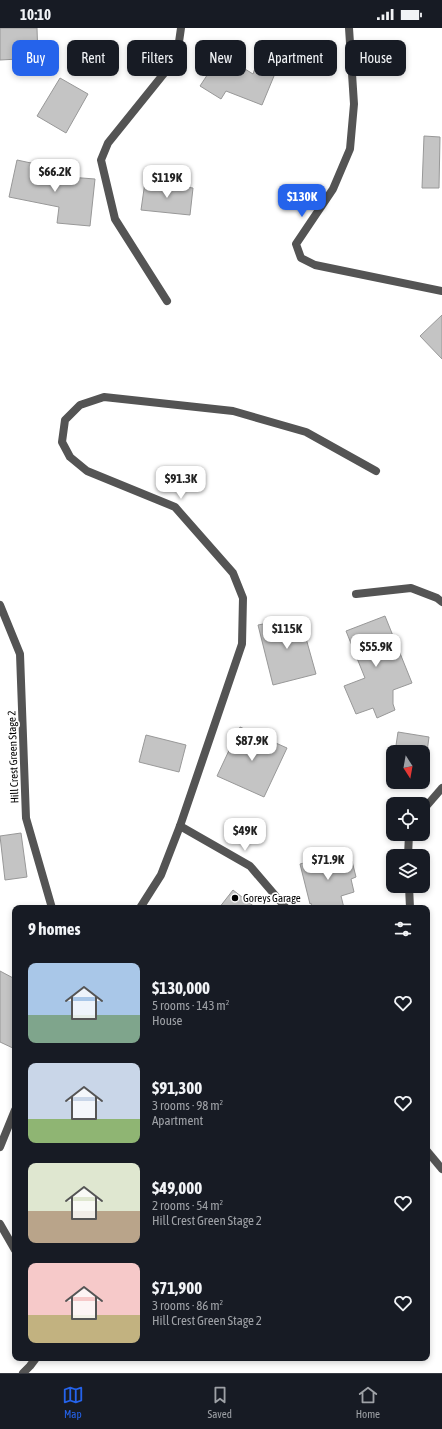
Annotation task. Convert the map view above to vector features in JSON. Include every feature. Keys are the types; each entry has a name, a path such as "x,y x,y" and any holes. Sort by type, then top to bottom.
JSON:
{"street":[{"path":"167,300 115,219 101,160 108,143 166,71 179,42 181,28"},
{"path":"349,28 354,104 350,149 333,189 296,244 301,258 316,265 442,291"},
{"path":"142,905 161,875 180,826 242,644 243,598 233,573 175,507 87,471 70,457 62,442 65,420 80,405 104,397 233,411 306,432 376,471"},
{"path":"356,594 411,588 437,598 442,602"},
{"name":"Hill Crest Green Stage 2","path":"0,605 20,654 26,818 51,905"},
{"path":"430,802 442,788"},
{"path":"180,826 250,866 283,905"},
{"path":"409,893 410,905"},
{"path":"0,1147 12,1117"},
{"path":"430,1155 442,1169"},
{"path":"0,1224 12,1245"},
{"path":"23,1373 34,1361"}],"building":[{"path":"0,28 37,28 37,40 12,40 12,59 0,60"},
{"path":"246,70 253,74 254,71 254,76 274,76 262,105 226,91 221,99 200,86 207,76 246,76"},
{"path":"60,78 88,94 66,133 37,116"},
{"path":"424,136 440,137 439,188 422,188"},
{"path":"17,160 45,166 43,175 95,179 90,226 57,223 59,207 9,197"},
{"path":"145,182 193,188 190,215 141,210"},
{"path":"442,315 442,359 420,336"},
{"path":"385,616 412,683 393,690 393,704 395,710 377,718 373,708 356,714 344,686 365,678 346,631"},
{"path":"300,617 316,674 273,685 258,625"},
{"path":"240,727 287,748 264,797 217,776"},
{"path":"398,732 429,737 428,745 396,745"},
{"path":"146,735 186,745 179,772 139,762"},
{"path":"21,833 27,877 5,880 0,836"},
{"path":"344,853 346,862 352,861 356,877 351,879 354,892 341,896 343,905 311,905 300,864"},
{"name":"Goreys Garage","path":"233,890 252,905 221,905"},
{"path":"0,971 12,977 12,1048 0,1042"}],"place":[{"name":"Goreys Garage","path":"235,898"}]}
